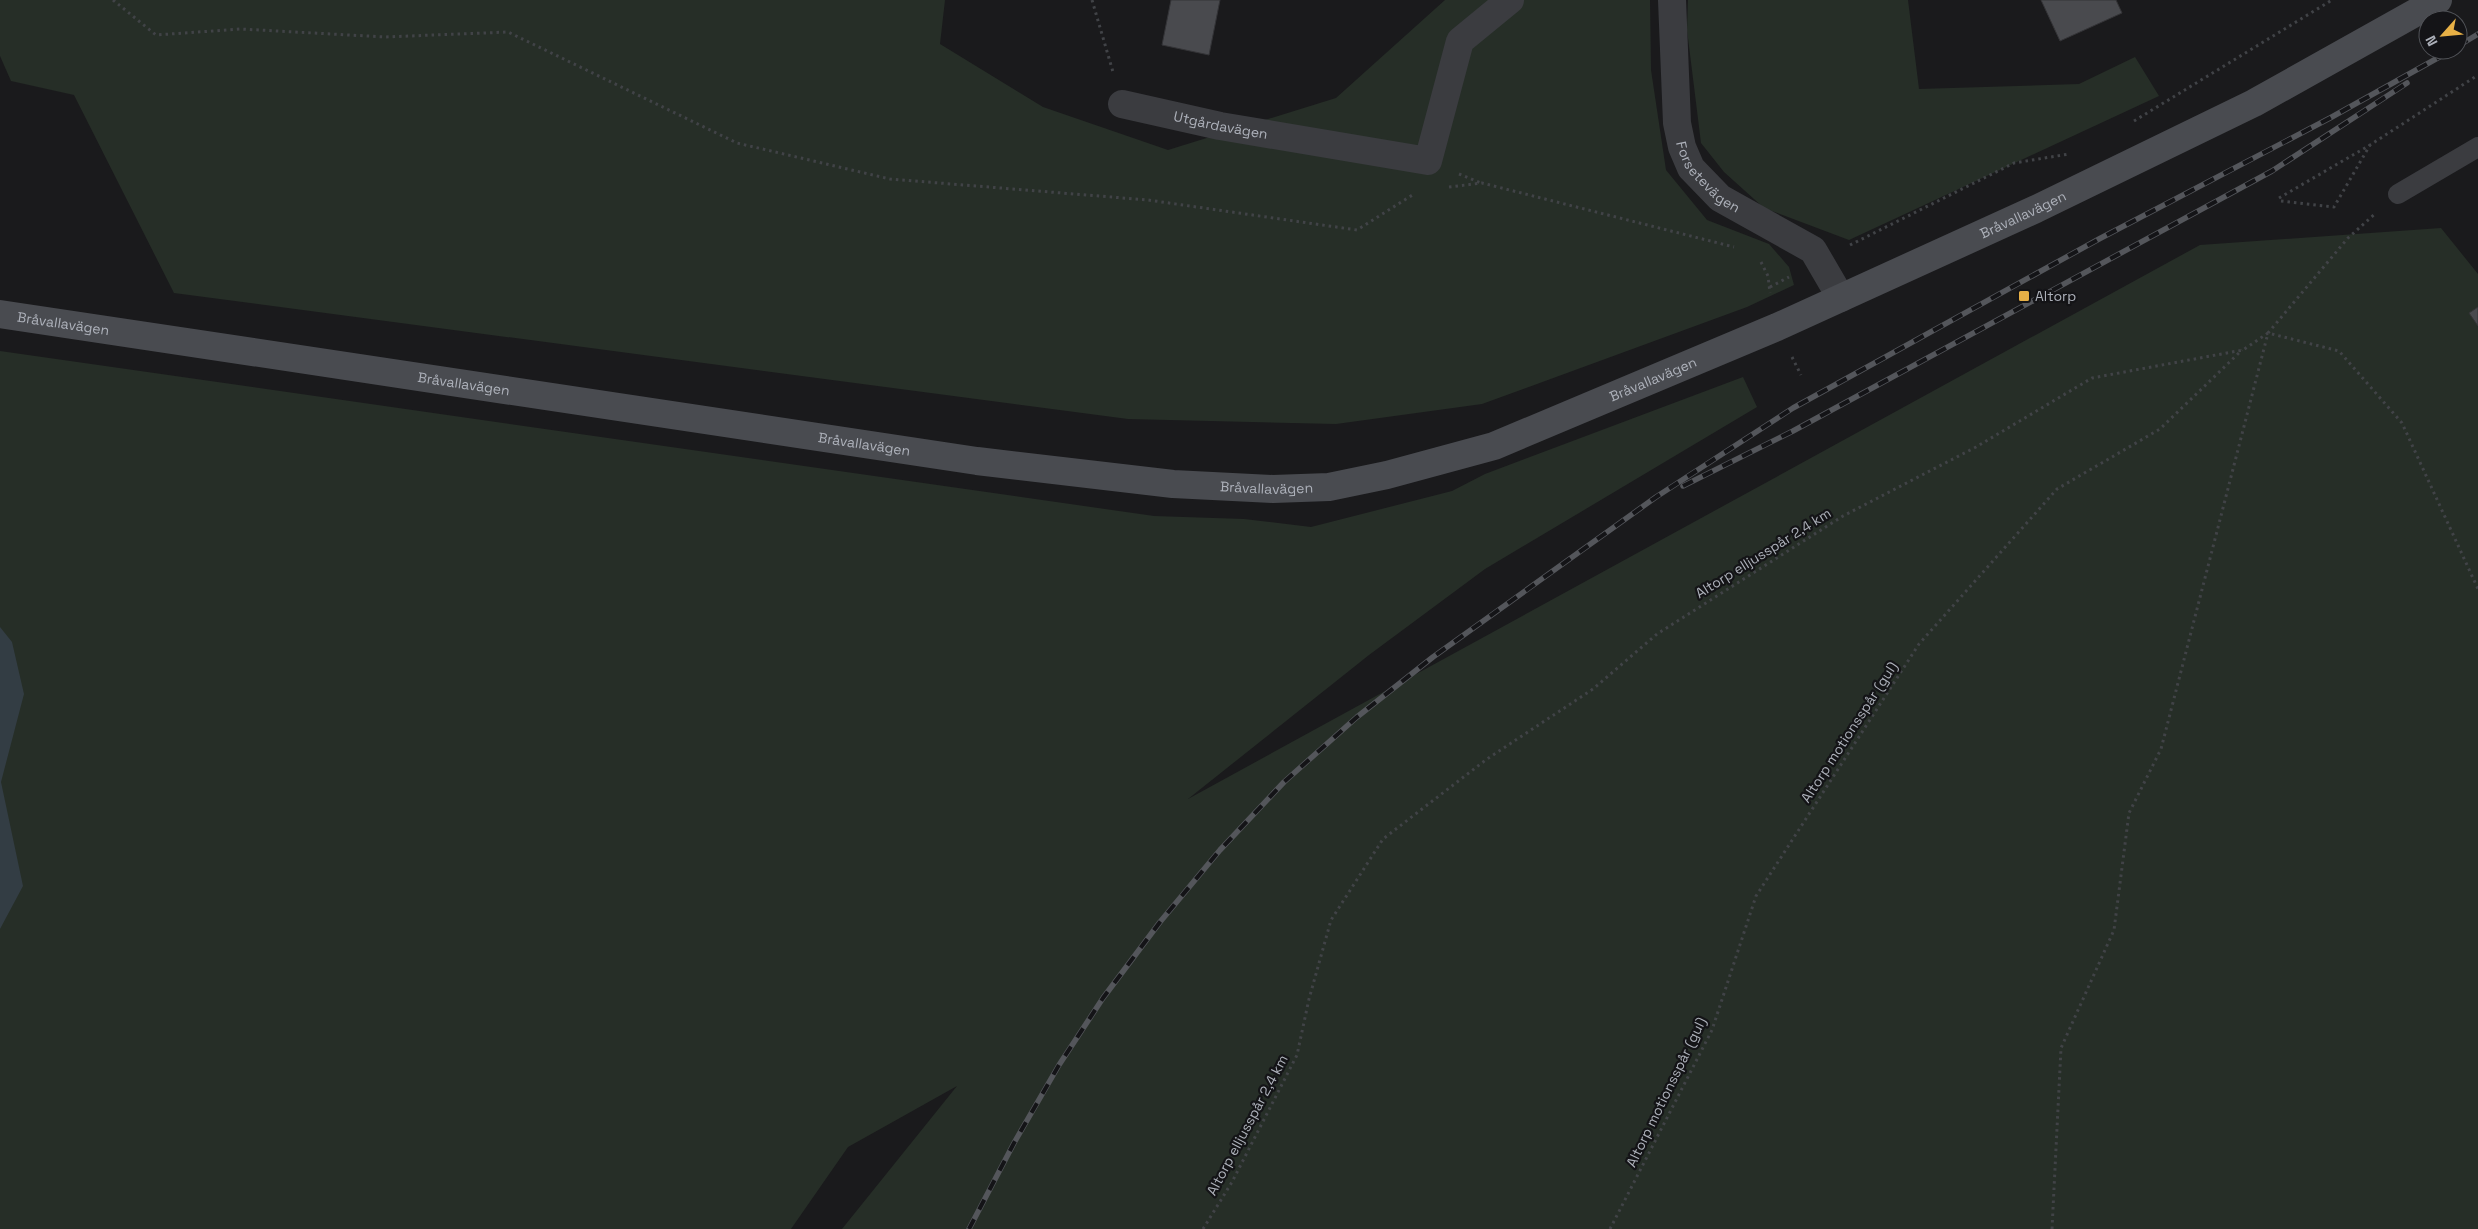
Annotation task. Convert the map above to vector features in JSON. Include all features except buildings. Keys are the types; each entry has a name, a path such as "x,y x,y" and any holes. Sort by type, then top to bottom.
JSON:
{"street":[{"name":"Utgårdavägen","path":"1122,104 1220,126 1428,161 1460,41 1510,0"},
{"name":"Forsetevägen","path":"1672,0 1677,122 1682,147 1691,168 1720,198 1814,250 1841,298"},
{"name":"Bråvallavägen","path":"0,314 977,461 1173,484 1274,489 1330,487 1387,475 1494,446 1597,404 1841,298 2036,209 2254,103 2438,0"}],"lane":[{"path":"2398,194 2478,147"}],"path":[{"path":"113,0 156,35 241,29 385,37 508,32 737,143 890,180 1148,200 1357,230 1420,190"},
{"path":"1092,0 1122,104"},
{"path":"2132,122 2332,0"},
{"path":"2370,145 2334,207 2280,199 2370,145 2478,76"},
{"path":"1758,258 1764,264 1770,287 2014,163 2077,152"},
{"path":"1446,187 1482,183 1736,247"},
{"path":"2052,1229 2061,1048 2114,930 2129,813 2161,749 2268,333 2348,238 2398,194"},
{"path":"2268,333 2339,351 2402,423 2478,589"},
{"name":"Altorp elljusspår 2,4 km","path":"1203,1229 1232,1182 1296,1055 1309,999 1332,920 1383,839 1487,759 1593,689 1657,634 1843,516 1976,447 2092,378 2243,350 2268,333"},
{"name":"Altorp motionsspår (gul)","path":"1610,1229 1712,1030 1756,896 1919,644 2057,489 2160,429 2243,350"}],"shaded area":[{"path":"0,0 945,0 940,44 1043,107 1168,150 1336,98 1445,0 1650,0 1651,70 1666,170 1707,220 1769,244 1789,267 1794,285 1747,307 1482,404 1336,424 1128,419 174,293 74,95 11,81 0,56"},
{"path":"1688,0 1908,0 1919,89 2079,84 2135,57 2159,96 1849,240 1764,208 1724,172 1701,143 1687,30"},
{"path":"2441,228 2478,274 2478,1229 842,1229 957,1086 848,1147 791,1229 0,1229 0,351 1154,516 1244,519 1311,527 1452,491 1485,474 1743,377 1757,407 1485,569 1369,655 1188,799 2200,245"},
{"path":"0,627 12,642 24,694 1,782 23,886 0,929"}],"railway":[{"path":"2468,40 2478,34"},
{"path":"969,1229 1014,1143 1059,1065 1103,998 1160,922 1220,850 1284,782 1357,717 1433,657 1656,497 1793,408 2099,239 2330,118 2434,60"},
{"path":"1683,486 1793,431 2272,171 2407,83"}],"place":[{"name":"Altorp","path":"2024,296"}]}
